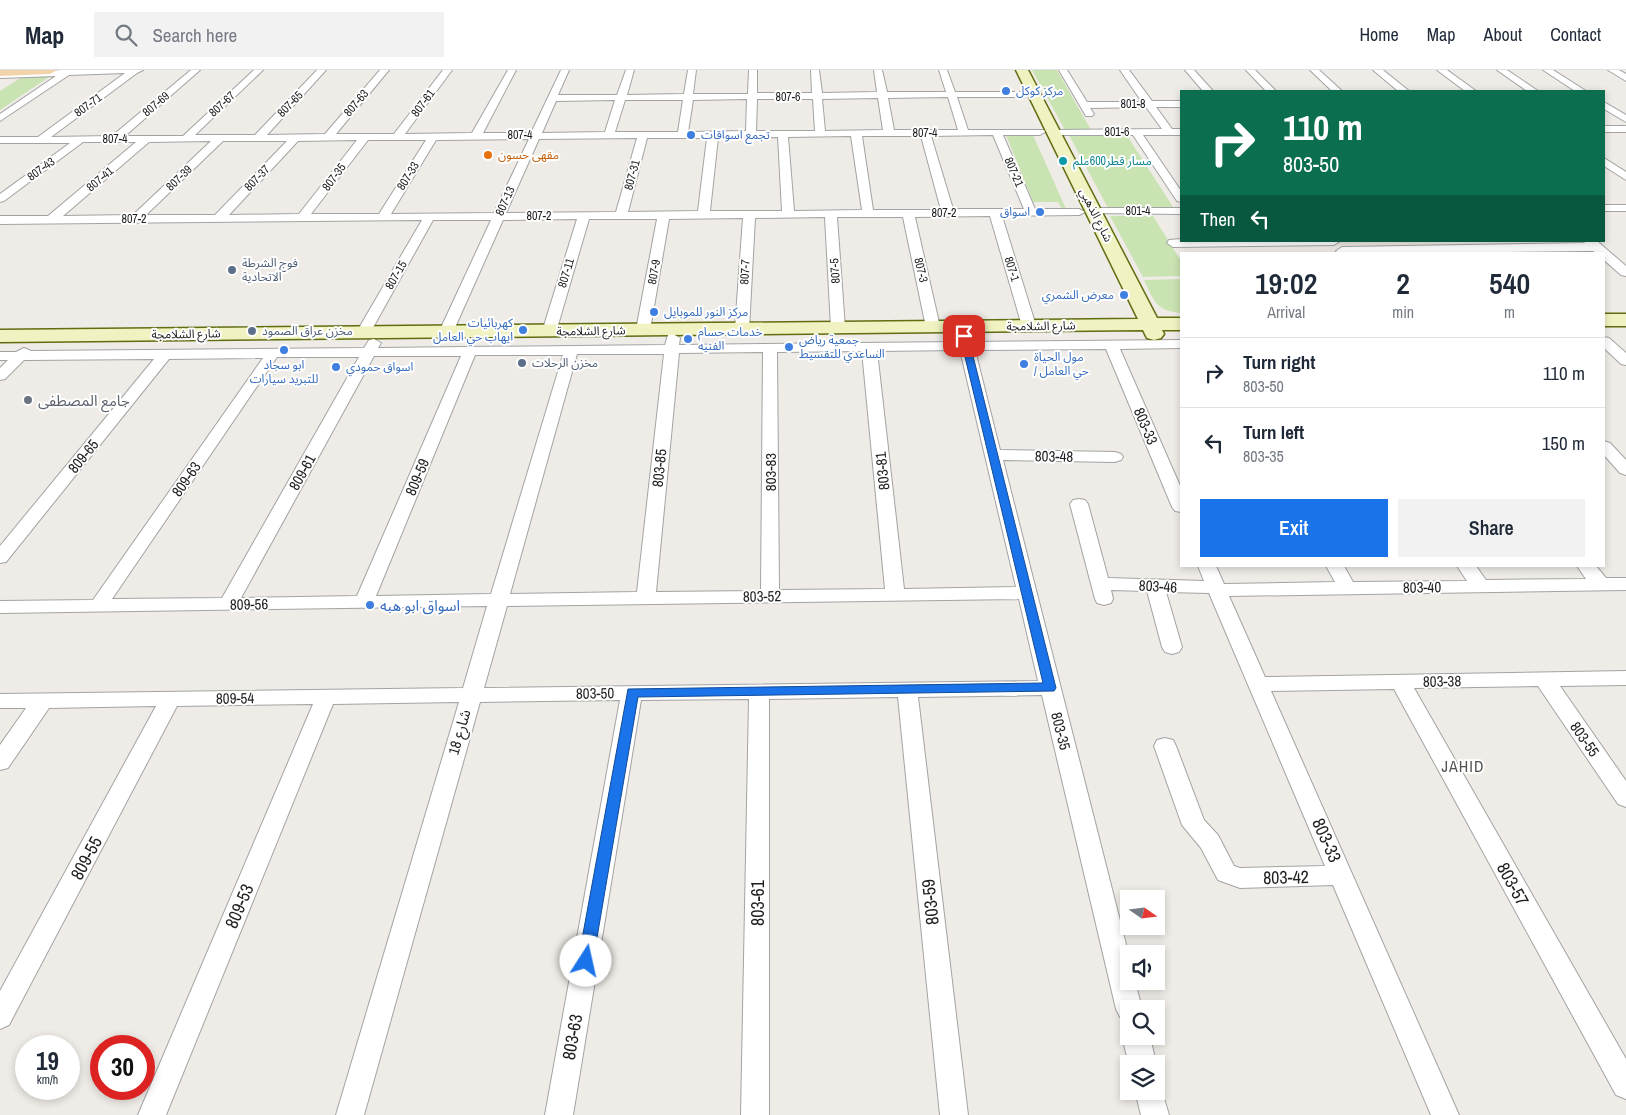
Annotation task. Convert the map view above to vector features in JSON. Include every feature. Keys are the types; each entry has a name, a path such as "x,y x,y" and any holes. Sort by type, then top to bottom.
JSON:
{"main road":[{"path":"0,73 50,70"}],"street":[{"name":"807-71","path":"41,139 135,70"},
{"path":"0,73 140,70"},
{"name":"807-69","path":"115,139 196,70"},
{"name":"807-67","path":"186,138 259,70"},
{"name":"807-65","path":"258,138 322,70"},
{"name":"807-63","path":"328,137 385,70"},
{"name":"807-61","path":"398,136 448,70"},
{"path":"476,136 512,70"},
{"name":"807-13","path":"446,332 565,70"},
{"path":"609,135 630,70"},
{"path":"683,134 692,70"},
{"path":"751,134 753,70"},
{"path":"814,70 820,133"},
{"path":"878,70 889,133"},
{"path":"943,70 964,132"},
{"name":"شارع الذهبي","path":"1012,70 1023,94 1046,132 1087,211 1144,329"},
{"name":"شارع الذهبي","path":"1022,70 1046,132"},
{"path":"1063,70 1099,132"},
{"path":"1124,70 1169,132"},
{"path":"1189,70 1207,90"},
{"path":"1250,70 1271,90"},
{"path":"1314,70 1337,90"},
{"path":"1377,70 1403,90"},
{"path":"1441,70 1470,90"},
{"path":"1501,70 1531,90"},
{"path":"1547,70 1579,90"},
{"path":"1612,70 1626,78"},
{"path":"0,118 66,73"},
{"path":"7,83 22,74"},
{"name":"807-6","path":"552,98 1023,94"},
{"name":"801-8","path":"1084,104 1180,104"},
{"path":"1605,106 1626,119"},
{"path":"1605,129 1626,129"},
{"name":"807-21","path":"997,132 1031,212"},
{"name":"807-4","path":"0,140 1046,132"},
{"name":"801-6","path":"1046,132 1180,132"},
{"path":"1136,132 1180,198"},
{"path":"856,133 868,213"},
{"path":"926,133 948,212"},
{"path":"704,214 713,134"},
{"path":"783,134 788,214"},
{"name":"807-31","path":"621,215 643,135"},
{"name":"807-33","path":"383,217 433,136"},
{"name":"807-37","path":"219,218 296,137"},
{"name":"807-35","path":"303,217 365,137"},
{"name":"807-41","path":"52,219 148,138"},
{"name":"807-39","path":"136,219 221,138"},
{"name":"807-43","path":"0,198 81,139"},
{"path":"1605,162 1626,177"},
{"path":"1605,208 1626,208"},
{"name":"شارع الذهبي","path":"1087,211 1112,281"},
{"name":"807-2","path":"0,220 1087,211"},
{"name":"801-4","path":"1087,211 1180,211"},
{"name":"807-1","path":"995,212 1029,326"},
{"name":"807-5","path":"831,213 838,328"},
{"name":"807-3","path":"908,213 933,327"},
{"name":"807-7","path":"742,329 748,214"},
{"name":"807-11","path":"549,332 584,215"},
{"name":"807-9","path":"643,330 664,215"},
{"name":"807-15","path":"369,342 430,216"},
{"path":"1173,243 1338,247 1592,244 1602,252"},
{"path":"1605,255 1626,272"},
{"path":"1132,303 1180,319"},
{"path":"1605,320 1626,320"},
{"name":"شارع الشلامجة","path":"0,336 369,342 672,343 965,341 1144,329 1180,324"},
{"name":"شارع الشلامجة","path":"0,344 26,350 369,342 446,332 1029,326 1144,329 1180,334"},
{"path":"1605,330 1626,329"},
{"path":"1605,341 1626,340"},
{"path":"0,356 26,350 165,354 273,353 369,342 470,351 571,350 672,343 770,348 869,347 965,341 1111,345 1180,344"},
{"name":"803-35","path":"965,341 1127,1000"},
{"name":"809-61","path":"228,604 369,342"},
{"path":"1605,342 1626,361"},
{"name":"803-85","path":"646,598 672,343"},
{"name":"803-33","path":"1111,345 1180,505"},
{"name":"803-81","path":"869,347 895,594"},
{"name":"803-83","path":"770,348 770,596"},
{"path":"0,376 26,350"},
{"name":"شارع 18","path":"350,1115 497,600 571,350"},
{"name":"809-59","path":"364,602 470,351"},
{"name":"809-63","path":"98,606 273,353"},
{"name":"809-65","path":"0,558 165,354"},
{"path":"1605,447 1626,470"},
{"name":"803-48","path":"993,455 1115,457"},
{"name":"803-46","path":"1079,504 1102,592 1155,585 1182,588 1214,581"},
{"path":"1335,567 1347,588"},
{"path":"1467,567 1480,586"},
{"path":"1587,567 1601,584"},
{"name":"803-33","path":"1214,581 1445,1115"},
{"name":"803-40","path":"1214,581 1347,588 1626,584"},
{"path":"1155,585 1172,647"},
{"name":"803-52","path":"497,600 1027,592"},
{"name":"809-56","path":"0,607 497,600"},
{"name":"803-38","path":"1258,684 1626,678"},
{"name":"803-55","path":"1544,679 1626,798"},
{"name":"803-57","path":"1400,681 1626,1086"},
{"name":"803-50","path":"470,695 1050,688"},
{"name":"803-59","path":"907,689 954,1115"},
{"name":"803-61","path":"756,1115 759,691"},
{"name":"803-63","path":"559,1115 632,692"},
{"name":"809-54","path":"0,700 470,695"},
{"name":"809-53","path":"152,1115 326,697"},
{"name":"809-55","path":"0,1017 171,698"},
{"path":"0,762 43,700"},
{"name":"803-42","path":"1165,746 1194,825 1210,842 1224,869 1230,876 1240,878 1342,876"},
{"path":"1151,1100 1155,1115"}],"green space":[{"path":"1032,70 1057,70 1091,130 1065,130"},
{"path":"22,77 49,77 0,110 0,91"},
{"path":"1126,134 1173,207 1108,208 1069,135"},
{"path":"1006,135 1033,135 1066,209 1062,209 1058,202 1033,202"},
{"path":"1110,216 1153,216 1180,259 1180,276 1143,277"},
{"path":"1180,279 1180,313 1166,310 1157,304 1144,280"}],"place":[{"name":"مركز كوكل","path":"1006,91"},
{"name":"تجمع اسواقات","path":"691,135"},
{"name":"مقهى حسون","path":"488,155"},
{"name":"مسار قطر600ملم","path":"1063,161"},
{"name":"اسواق","path":"1040,212"},
{"name":"فوج الشرطة الاتحادية","path":"232,270"},
{"name":"معرض الشمري","path":"1124,295"},
{"name":"مركز النور للموبايل","path":"654,312"},
{"name":"كهربائيات ايهاب حي العامل","path":"523,330"},
{"name":"مخزن عراق الصمود","path":"252,331"},
{"name":"خدمات حسام الفنيه","path":"688,339"},
{"name":"جمعية رياض الساعدي للتقسيط","path":"789,347"},
{"name":"ابو سجاد للتبريد سيارات","path":"284,350"},
{"name":"مخزن الرحلات","path":"522,363"},
{"name":"مول الحياة / حي العامل","path":"1024,364"},
{"name":"اسواق حمودي","path":"336,367"},
{"name":"جامع المصطفى","path":"28,400"},
{"name":"اسواق ابو هبه","path":"370,605"}],"district":[{"name":"JAHID","path":"1463,766"}],"route":[{"path":"586,961 632,692 1050,688 964,336"}]}
